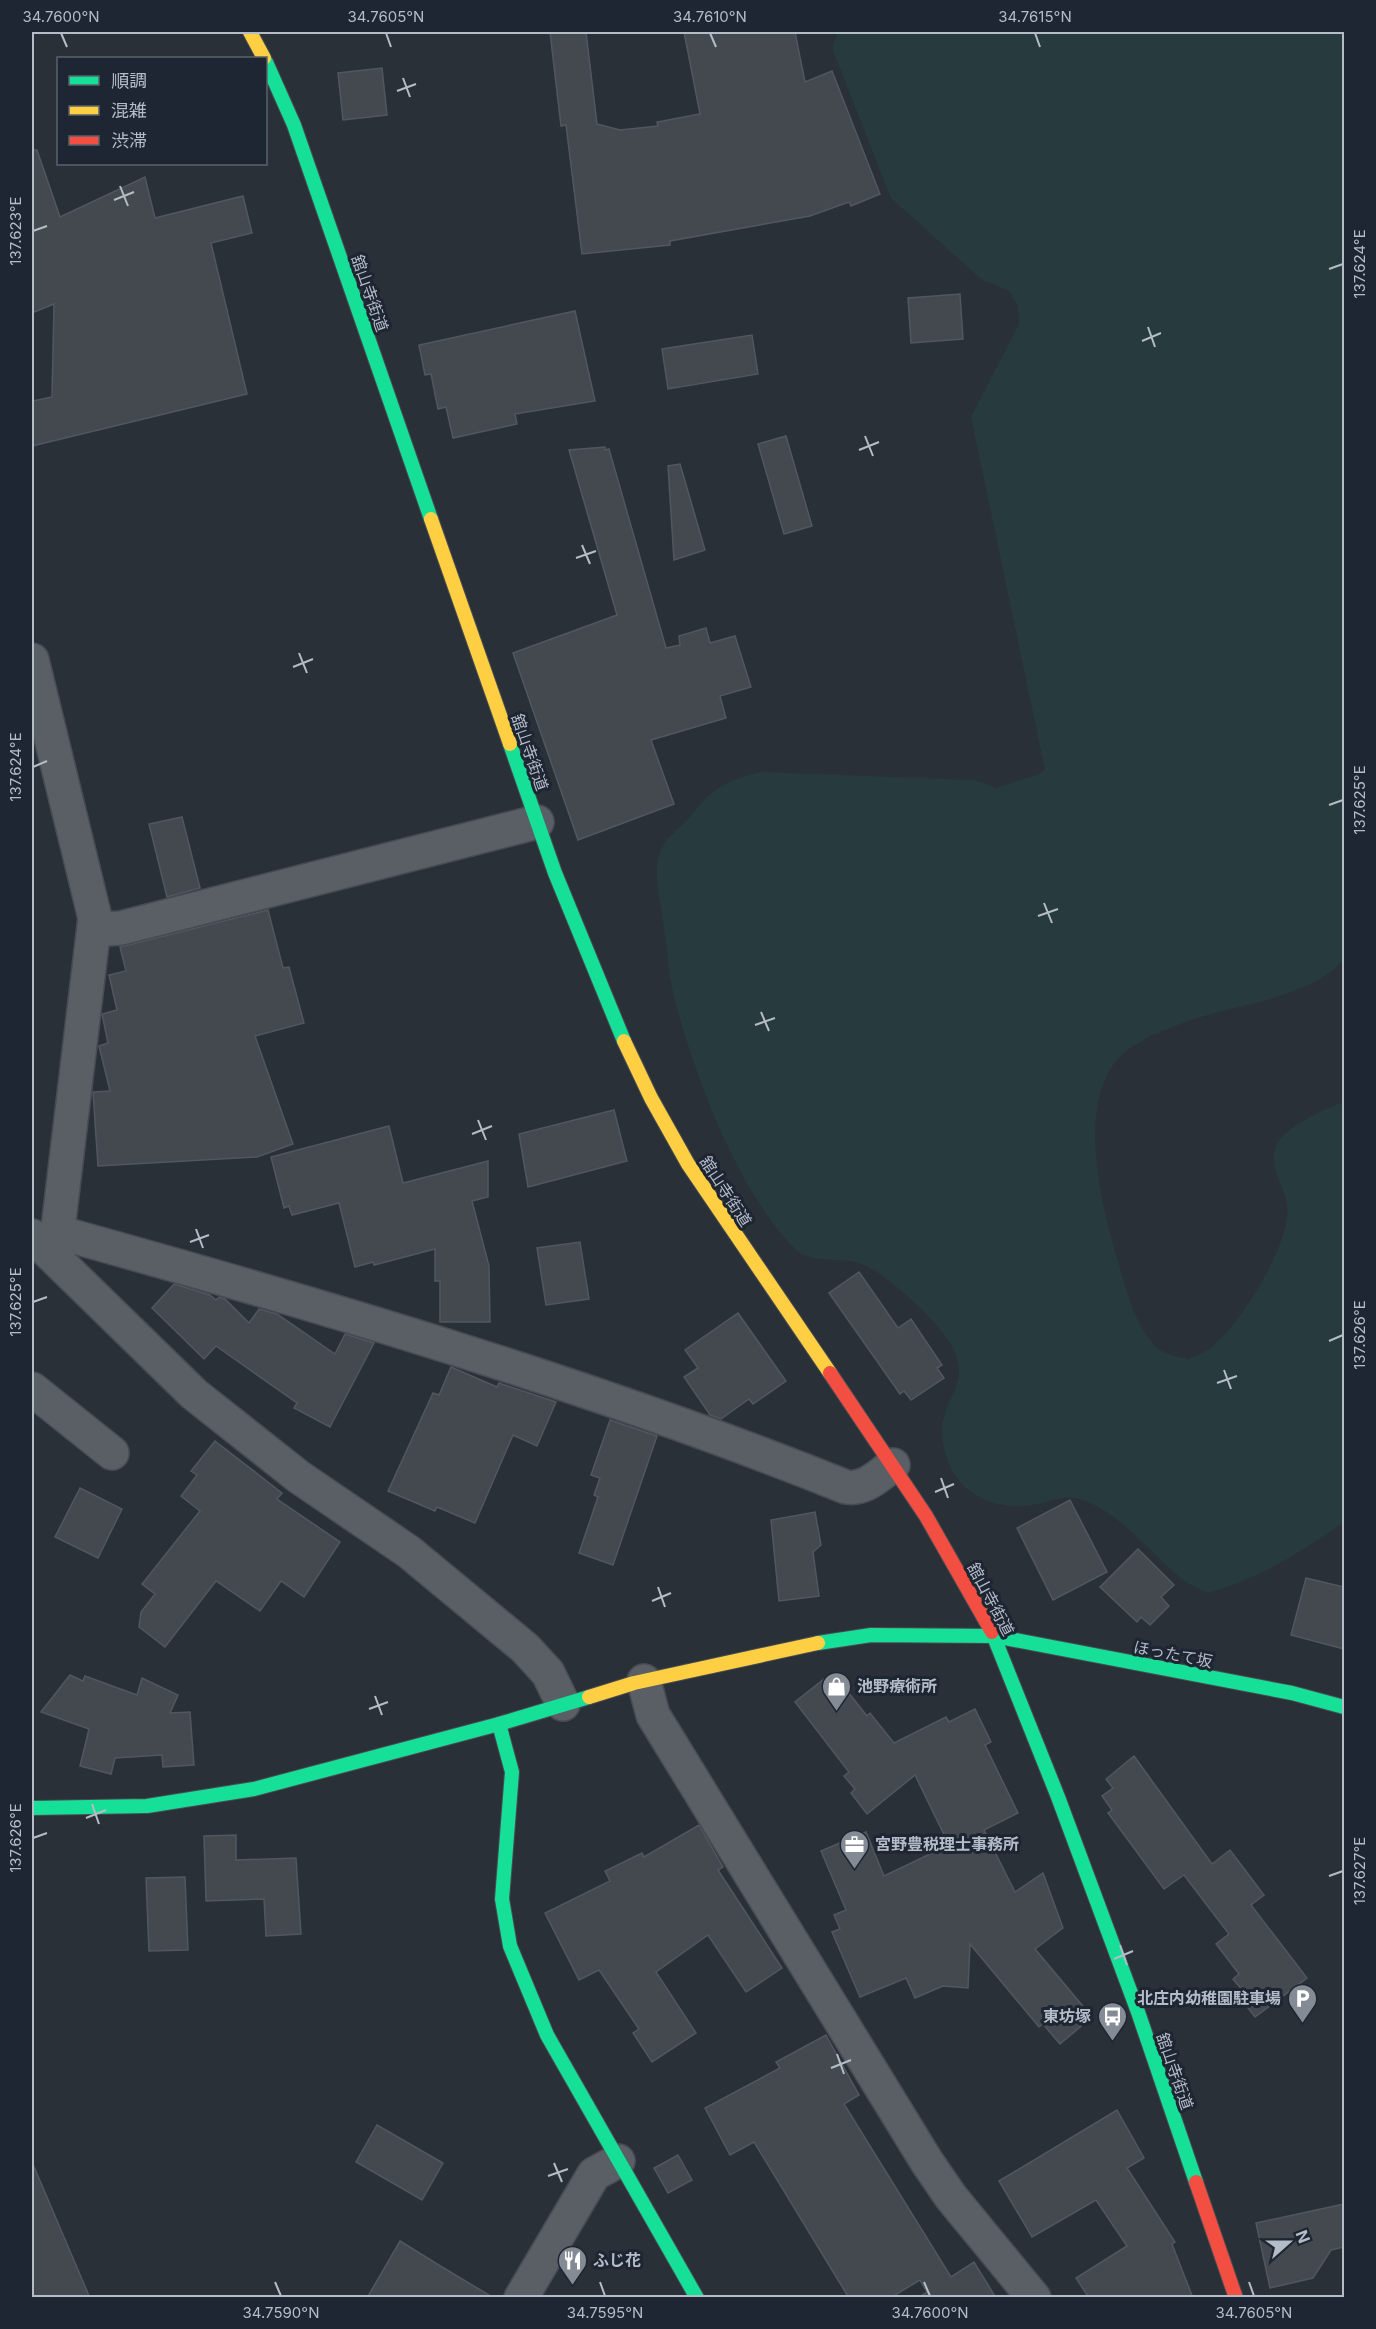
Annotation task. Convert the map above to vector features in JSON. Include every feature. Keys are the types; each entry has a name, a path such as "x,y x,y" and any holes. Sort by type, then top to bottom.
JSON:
{"main road":[{"name":"舘山寺街道","path":"250,32 263,57"},
{"name":"舘山寺街道","path":"267,64 294,125 537,822 584,948 651,1098 688,1164 926,1516 994,1636 1058,1797 1138,2012 1236,2298"},
{"name":"ほったて坂","path":"32,1808 115,1808 201,1800 254,1789 499,1724 644,1681 831,1639 871,1635 994,1636 1292,1693 1344,1707"},
{"path":"499,1724 512,1772 502,1899 504,1923 510,1946 547,2035 697,2298"}],"street":[{"path":"32,660 95,918 48,1242"},
{"path":"94,930 121,928 537,822"},
{"path":"48,1242 307,1302 550,1379 767,1456 846,1487 857,1489 893,1466"},
{"path":"48,1242 194,1394 299,1477 409,1552 525,1648 548,1673 563,1704"},
{"path":"32,1389 112,1453"},
{"path":"644,1681 653,1715 927,2162 951,2197 1034,2298"},
{"path":"521,2298 594,2174 618,2161"}],"shaded area":[{"path":"838,32 1344,32 1344,959 1324,977 1298,990 1194,1019 1140,1042 1116,1061 1104,1082 1097,1107 1095,1134 1101,1191 1126,1290 1136,1316 1149,1339 1169,1354 1188,1359 1209,1349 1235,1322 1273,1261 1287,1220 1287,1203 1274,1162 1276,1146 1280,1139 1296,1125 1344,1102 1344,1522 1296,1554 1262,1572 1208,1593 1182,1579 1120,1522 1093,1504 1068,1498 1038,1504 1009,1506 990,1502 965,1487 949,1463 942,1435 944,1416 959,1377 958,1361 952,1346 928,1315 882,1275 854,1262 809,1257 794,1248 774,1224 754,1196 720,1130 693,1061 674,997 658,885 658,858 668,839 709,795 723,786 761,772 974,780 996,788 1045,770 971,417 1019,324 1018,306 1009,291 981,279 891,198 832,48"}],"building":[{"path":"550,32 586,32 597,124 620,130 658,126 657,122 700,114 684,32 795,32 805,82 832,71 880,194 851,206 849,202 810,216 670,241 670,245 582,254 566,125 561,126"},
{"path":"382,68 387,115 343,120 338,73"},
{"path":"32,150 37,150 60,217 145,177 155,218 243,196 252,233 211,243 247,394 32,446 32,401 52,397 54,304 32,313"},
{"path":"960,294 963,339 911,343 908,298"},
{"path":"575,311 595,401 515,414 517,424 453,438 446,407 438,409 431,374 425,375 419,345"},
{"path":"752,335 758,374 668,389 662,349"},
{"path":"786,436 812,526 784,534 758,444"},
{"path":"605,447 605,450 609,449 666,648 680,645 679,636 706,628 710,643 735,636 751,687 720,696 726,718 651,740 674,804 578,840 513,653 617,615 569,450"},
{"path":"680,464 705,550 674,560 668,466"},
{"path":"182,817 200,888 167,897 149,824"},
{"path":"268,910 283,968 289,967 304,1023 255,1036 293,1144 257,1157 98,1166 93,1092 110,1091 99,1046 108,1043 102,1014 117,1010 109,975 126,971 120,947"},
{"path":"614,1110 627,1161 528,1187 519,1134"},
{"path":"389,1126 403,1183 488,1161 488,1197 472,1201 489,1266 490,1322 440,1322 440,1281 435,1281 435,1249 374,1265 373,1262 355,1267 339,1203 292,1215 289,1206 284,1208 271,1157"},
{"path":"580,1242 589,1299 546,1305 537,1248"},
{"path":"859,1272 898,1328 911,1319 942,1365 937,1368 944,1378 911,1400 904,1391 900,1394 829,1293"},
{"path":"174,1284 210,1295 216,1300 219,1297 225,1299 249,1323 259,1309 277,1314 335,1354 345,1334 374,1343 330,1427 294,1408 297,1403 216,1346 204,1359 152,1308"},
{"path":"738,1313 786,1381 753,1404 749,1399 721,1419 710,1415 684,1377 698,1368 685,1350"},
{"path":"451,1367 497,1387 499,1383 556,1402 537,1446 513,1435 475,1523 437,1507 435,1511 388,1491 433,1393 439,1395"},
{"path":"610,1420 657,1436 613,1565 579,1553 598,1497 594,1495 600,1478 591,1475"},
{"path":"215,1441 282,1493 277,1499 340,1542 304,1597 281,1581 260,1611 216,1581 165,1647 139,1627 141,1612 155,1594 142,1584 200,1511 181,1496 197,1475 191,1471"},
{"path":"80,1488 122,1509 98,1558 55,1537"},
{"path":"1070,1500 1107,1572 1053,1600 1017,1528"},
{"path":"815,1512 821,1545 813,1552 819,1596 779,1601 771,1520"},
{"path":"1138,1549 1174,1585 1161,1597 1169,1606 1150,1625 1141,1617 1137,1622 1100,1587"},
{"path":"1306,1578 1344,1587 1344,1649 1291,1635"},
{"path":"70,1675 83,1681 85,1676 137,1695 142,1678 178,1695 170,1713 190,1712 194,1765 163,1767 162,1755 115,1758 111,1774 80,1766 89,1729 41,1712"},
{"path":"837,1678 867,1716 870,1713 894,1743 946,1717 949,1722 975,1709 991,1742 985,1745 1018,1813 984,1830 1015,1892 1043,1873 1063,1928 1035,1949 1092,2017 1060,2044 1043,2024 1039,2027 970,1944 968,1988 943,1986 915,1998 906,1978 860,1997 832,1932 840,1929 834,1915 846,1910 821,1851 866,1832 884,1876 949,1845 915,1775 867,1814 851,1793 855,1789 844,1776 849,1772 795,1702 824,1679 829,1686"},
{"path":"1134,1756 1212,1864 1230,1850 1264,1895 1251,1905 1307,1978 1255,2017 1238,1995 1243,1991 1233,1979 1239,1974 1216,1944 1229,1934 1184,1875 1164,1889 1108,1813 1112,1810 1102,1796 1113,1788 1106,1779"},
{"path":"699,1825 723,1867 718,1870 782,1968 746,1992 708,1935 656,1972 696,2033 652,2062 633,2033 639,2029 599,1970 579,1980 545,1913 610,1881 605,1871 642,1853 644,1857"},
{"path":"236,1835 236,1860 296,1858 301,1934 266,1936 264,1899 206,1901 204,1836"},
{"path":"185,1877 188,1950 149,1951 146,1878"},
{"path":"826,2035 859,2095 844,2104 951,2277 974,2262 996,2298 918,2298 927,2292 920,2280 890,2298 849,2298 754,2142 730,2155 705,2108 780,2068 776,2062"},
{"path":"1117,2110 1144,2158 1127,2168 1175,2242 1172,2244 1193,2298 1089,2298 1076,2278 1127,2246 1096,2200 1032,2237 999,2181"},
{"path":"377,2125 443,2163 422,2200 356,2162"},
{"path":"678,2155 692,2180 668,2193 654,2168"},
{"path":"32,2162 90,2298 32,2298"},
{"path":"1344,2204 1344,2247 1331,2250 1313,2278 1270,2288 1256,2223"},
{"path":"400,2241 442,2267 494,2298 367,2298"}],"traffic: fast":[{"path":"267,64 294,125 431,519"},
{"path":"510,744 555,873 624,1041"},
{"path":"992,1632 1058,1797 1138,2012 1196,2182"},
{"path":"818,1643 871,1635 994,1636 1292,1693 1344,1707"},
{"path":"32,1808 147,1806 254,1789 499,1724 589,1697"},
{"path":"499,1724 512,1772 502,1899 510,1946 547,2035 697,2298"}],"traffic: slow":[{"path":"250,32 263,57"},
{"path":"431,519 510,744"},
{"path":"624,1041 651,1098 688,1164 830,1373"},
{"path":"589,1697 634,1683 818,1643"}],"traffic: jam":[{"path":"830,1373 926,1516 992,1632"},
{"path":"1196,2182 1236,2298"}],"place":[{"name":"池野療術所","path":"836,1712"},
{"name":"宮野豊税理士事務所","path":"854,1870"},
{"name":"北庄内幼稚園駐車場","path":"1302,2024"},
{"name":"東坊塚","path":"1112,2042"},
{"name":"ふじ花","path":"572,2286"}]}
